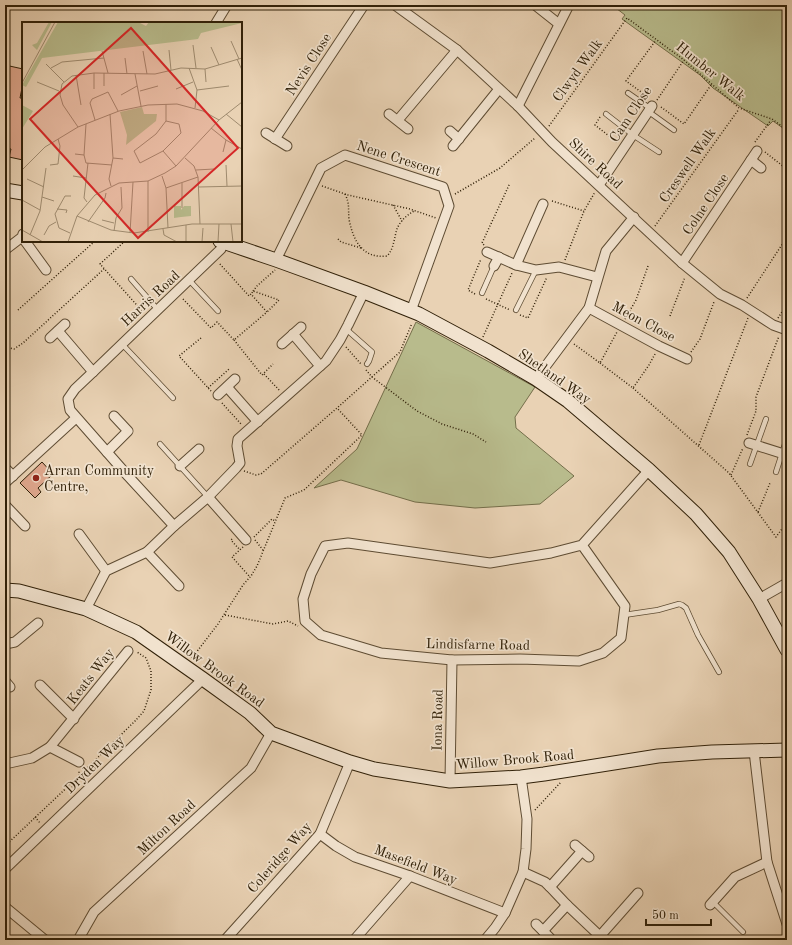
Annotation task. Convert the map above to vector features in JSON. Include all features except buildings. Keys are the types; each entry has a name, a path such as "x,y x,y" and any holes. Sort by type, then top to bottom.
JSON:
{"street":[{"path":"217,22 227,5"},
{"name":"Nevis Close","path":"275,139 364,5"},
{"name":"Shire Road","path":"395,5 457,50 518,106 544,134 686,266 720,294 781,328"},
{"path":"536,5 559,24"},
{"path":"518,106 569,5"},
{"path":"398,120 457,50"},
{"path":"450,131 456,142 499,89"},
{"name":"Cam Close","path":"599,185 652,107"},
{"path":"389,114 408,129"},
{"path":"266,133 287,146"},
{"name":"Colne Close","path":"686,266 758,150"},
{"name":"Nene Crescent","path":"278,261 321,168 345,155 443,187 447,200"},
{"path":"751,160 761,168"},
{"path":"5,190 22,193"},
{"path":"414,312 449,206 447,200"},
{"path":"516,265 543,204"},
{"path":"536,379 589,308 606,251 634,217"},
{"path":"5,250 22,239"},
{"path":"26,242 46,270"},
{"name":"Shetland Way","path":"222,242 364,292 414,312 479,346 536,379 568,401 649,470 696,514 729,552 759,599 787,650"},
{"name":"Harris Road","path":"174,526 76,418 70,410 68,399 75,389 221,249 222,242"},
{"path":"487,252 516,265 536,270 562,267 597,277"},
{"path":"494,266 499,257"},
{"path":"86,609 106,572 147,552 174,526 208,497 236,468 240,463 237,446 238,439 326,361 340,340 364,292"},
{"name":"Meon Close","path":"589,308 659,346 687,359"},
{"path":"282,344 301,327"},
{"path":"50,338 62,328 94,372"},
{"path":"293,334 320,366"},
{"path":"217,397 235,379"},
{"path":"227,387 258,422"},
{"path":"107,452 128,431 114,416"},
{"path":"5,483 76,418"},
{"path":"749,442 785,454"},
{"path":"180,466 199,449"},
{"path":"5,468 13,476"},
{"path":"582,545 649,470"},
{"path":"208,497 236,536 245,543"},
{"path":"5,505 25,526"},
{"path":"79,534 106,572"},
{"name":"Lindisfarne Road","path":"348,543 490,563 582,545 625,606 624,615 621,638 603,653 579,661 520,659 452,660 381,653 321,635 305,621 303,599 311,574 325,546 348,543"},
{"path":"147,552 179,586"},
{"path":"759,599 787,583"},
{"name":"Willow Brook Road","path":"5,590 19,591 86,609 136,632 250,714 271,733 350,762 374,769 450,781 521,777 658,756 712,752 787,750"},
{"path":"5,644 15,642 38,623"},
{"name":"Keats Way","path":"5,764 32,758 50,747 132,652"},
{"name":"Iona Road","path":"450,781 452,660"},
{"name":"Dryden Way","path":"5,869 203,679"},
{"name":"Keats Way","path":"40,685 74,719"},
{"name":"Milton Road","path":"78,940 94,912 251,768 271,733"},
{"path":"50,747 79,762"},
{"path":"754,751 767,862 787,924"},
{"name":"Coleridge Way","path":"225,940 320,834 350,762"},
{"path":"484,940 495,928 505,913 523,872 526,849 527,819 521,777"},
{"name":"Masefield Way","path":"320,834 336,846 356,857 410,876 505,913"},
{"path":"550,886 582,851"},
{"path":"711,904 735,877 767,862"},
{"path":"523,872 545,882 550,886 567,905 602,938 632,895"},
{"path":"354,940 410,876"},
{"path":"543,931 567,905"},
{"path":"5,907 45,940"},
{"path":"536,924 550,938"}],"lane":[{"path":"628,93 652,107 674,130"},
{"path":"604,115 659,152"},
{"path":"482,294 494,266"},
{"path":"516,312 536,270"},
{"path":"131,279 158,310"},
{"path":"189,280 218,311"},
{"path":"346,328 372,352 367,364"},
{"path":"122,344 173,398"},
{"path":"750,464 749,442 766,419"},
{"path":"776,472 785,454 787,438"},
{"path":"160,444 208,497"},
{"path":"624,615 658,610 679,604 682,605 686,608 698,636 719,672"},
{"path":"711,904 743,932"}],"path":[{"name":"Humber Walk","path":"627,18 684,60 739,108 772,119 787,130"},
{"name":"Clwyd Walk","path":"544,134 627,18"},
{"path":"656,40 626,82 652,107 684,124 712,85"},
{"name":"Cam Close","path":"652,107 684,60"},
{"name":"Creswell Walk","path":"650,232 672,204 739,108"},
{"path":"604,115 595,125 624,148"},
{"path":"772,119 754,143 758,150 784,167 787,165"},
{"path":"447,200 500,168 544,134"},
{"path":"314,183 345,194 414,211 444,221"},
{"path":"510,183 482,243 486,246 487,252 484,253 468,290 510,310"},
{"path":"562,267 584,211 599,185"},
{"path":"345,194 349,202 351,231 360,248"},
{"path":"543,204 546,199 584,211"},
{"path":"393,206 402,221"},
{"path":"338,239 341,242 360,248 379,257 387,256 394,244 398,228 402,221 408,214 414,211"},
{"path":"742,305 787,237"},
{"path":"18,310 94,242"},
{"path":"124,242 100,264 148,318"},
{"path":"213,257 248,296 251,294"},
{"path":"251,294 257,286 278,268 278,261"},
{"path":"479,346 516,265"},
{"path":"600,364 636,300 648,266"},
{"path":"670,316 684,279 686,266"},
{"path":"516,312 528,318 552,268"},
{"path":"5,347 14,349 23,343 104,269"},
{"path":"234,340 279,300 253,291"},
{"path":"177,292 210,328 217,322 234,340 262,375 264,373 286,397"},
{"path":"251,294 267,312"},
{"path":"687,359 700,339 714,303 720,294"},
{"path":"731,475 749,442 756,411 756,397 781,328 787,304"},
{"path":"699,445 751,311"},
{"path":"236,468 256,475 262,474 400,352 414,312"},
{"path":"201,338 179,356 247,431"},
{"path":"566,339 633,388 731,475 776,537 787,522"},
{"path":"340,340 372,377 417,411 442,424 473,434 486,442"},
{"path":"633,388 649,365 659,346"},
{"path":"5,351 9,348"},
{"path":"264,373 273,364"},
{"path":"208,388 229,369"},
{"path":"185,666 225,615 242,584 250,577 257,566 285,498 304,490 362,435 337,408"},
{"path":"758,512 770,483"},
{"path":"263,550 253,538 272,519 276,521"},
{"path":"236,536 231,540 240,550"},
{"path":"245,543 232,557 250,577"},
{"path":"225,615 273,624 288,621 299,626"},
{"path":"132,652 149,642"},
{"path":"5,846 144,712 151,690 151,671 146,658 132,652"},
{"path":"79,762 79,776"},
{"path":"527,819 572,770"}],"green space":[{"path":"612,5 787,5 787,131 773,121 768,126 713,88 700,75 622,19 625,15"},
{"path":"416,322 535,387 515,417 516,428 574,476 540,504 475,508 415,502 341,480 314,488 357,449"}],"place":[{"name":"Arran Community Centre,","path":"36,478"}]}
